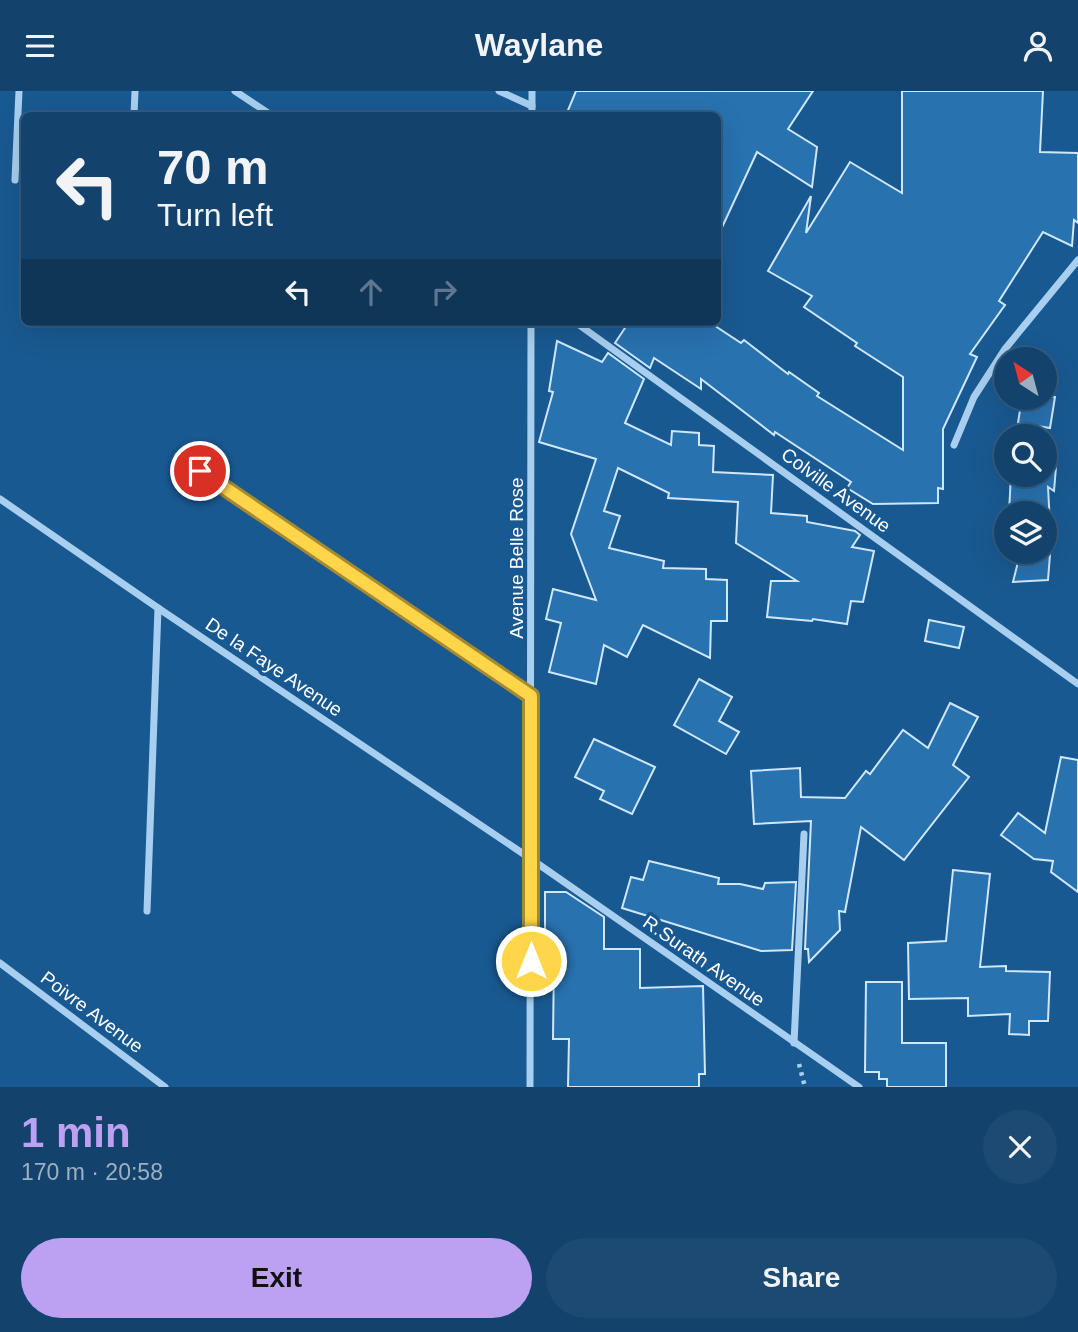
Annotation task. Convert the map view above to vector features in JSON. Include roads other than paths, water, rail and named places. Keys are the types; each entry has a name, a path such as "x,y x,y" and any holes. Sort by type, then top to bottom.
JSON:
{"street":[{"path":"15,180 19,91"},
{"path":"134,112 135,91"},
{"path":"234,91 266,112"},
{"path":"499,91 532,106"},
{"path":"532,91 532,112"},
{"path":"954,445 974,397 1005,349 1078,260"},
{"name":"Avenue Belle Rose","path":"530,1087 531,326"},
{"name":"Colville Avenue","path":"581,326 1078,684"},
{"path":"178,456 531,696"},
{"name":"De la Faye Avenue","path":"0,499 531,859"},
{"path":"147,911 158,608"},
{"path":"794,1042 804,834"},
{"name":"R.Surath Avenue","path":"531,859 859,1087"},
{"name":"Poivre Avenue","path":"0,963 165,1087"}]}
